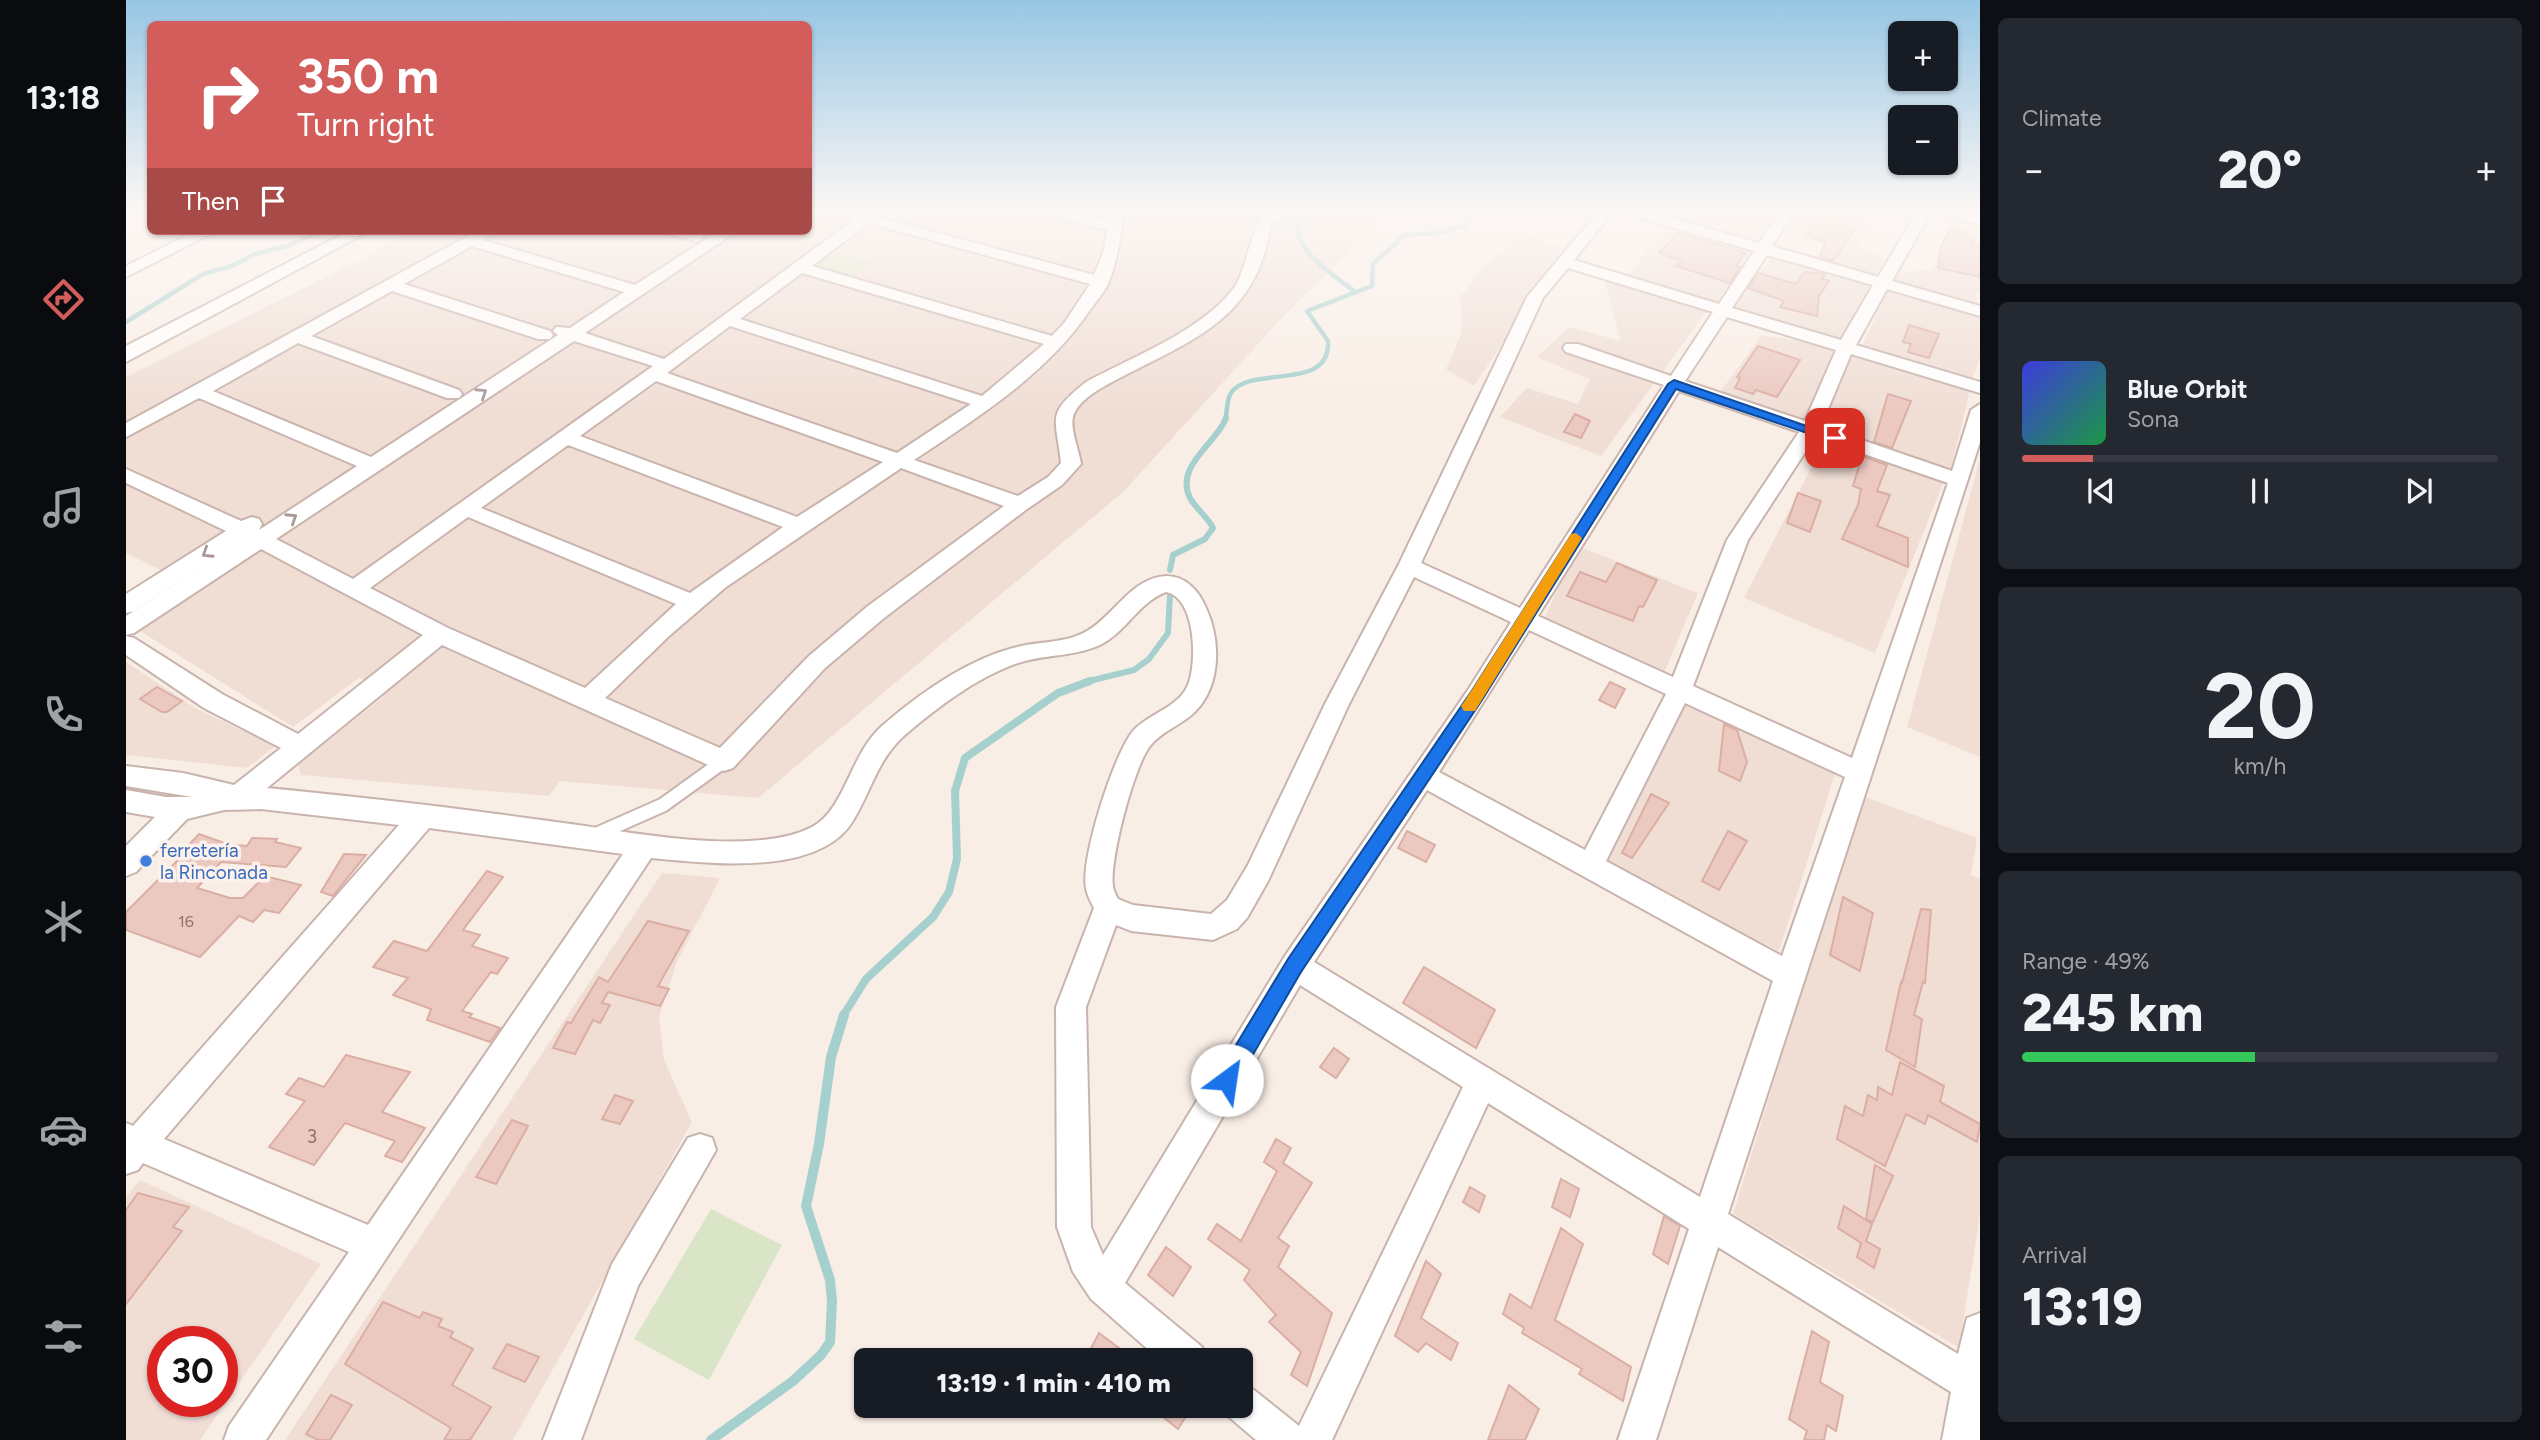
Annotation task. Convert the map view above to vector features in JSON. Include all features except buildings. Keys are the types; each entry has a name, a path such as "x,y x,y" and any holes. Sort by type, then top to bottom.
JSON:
{"street":[{"path":"126,357 132,351 269,279"},
{"path":"126,430 401,279"},
{"path":"603,279 629,288"},
{"path":"629,288 641,279"},
{"path":"364,461 453,394 644,279"},
{"path":"352,590 783,279"},
{"path":"841,279 1055,342"},
{"path":"588,700 692,603 800,526 986,403 1018,378 1055,342 1101,282 1091,279"},
{"path":"126,475 251,535 439,634 724,761 817,662 876,612 1020,504 1055,481 1071,464 1062,426 1063,415 1069,407 1092,386 1209,322 1242,288 1246,279"},
{"path":"126,776 183,784 238,797 424,815 644,845 758,852 800,845 826,834 850,804 863,766 872,752 893,731 992,663 1034,650 1093,639 1139,597 1157,586 1170,584 1182,589 1190,598 1196,612 1205,651 1203,675 1194,697 1139,741 1128,761 1099,870 1100,890 1108,908 1131,918 1213,927 1227,920 1258,873 1337,705 1409,566 1535,297 1550,279"},
{"path":"1620,279 1980,388"},
{"path":"1104,1286 1294,965 1525,619 1741,279"},
{"path":"1870,279 1980,311"},
{"path":"1590,866 1680,690 1738,540 1810,430 1844,348 1885,279"},
{"path":"391,285 557,332 898,461 1020,504"},
{"path":"728,320 986,403"},
{"path":"126,626 251,535 557,332"},
{"path":"299,337 453,394"},
{"path":"1572,348 1959,480"},
{"path":"198,391 364,461"},
{"path":"1637,1440 1790,975 1959,480 1980,410"},
{"path":"565,437 800,526"},
{"path":"466,509 692,603"},
{"path":"126,605 251,535"},
{"path":"1409,566 1860,773"},
{"path":"126,801 180,809 238,797 439,634"},
{"path":"126,644 213,701 299,746"},
{"path":"1423,775 1790,975"},
{"path":"126,864 180,809"},
{"path":"374,1245 130,1147 424,815"},
{"path":"243,1440 644,845"},
{"path":"1108,908 1071,1007 1074,1227 1085,1260 1111,1295 1175,1348"},
{"path":"1294,965 1976,1386"},
{"path":"1312,1440 1482,1081"},
{"path":"562,1440 624,1276 700,1150"},
{"path":"1961,1440 1976,1386 1980,1331"},
{"path":"1253,1413 1286,1440"}],"lane":[{"path":"586,837 632,822 658,809 693,787 724,761"}],"shaded area":[{"path":"322,279 1322,279 1280,320 1123,492 758,798 560,781 549,796 301,775 298,765 384,696 360,677 293,727 140,631 202,590 126,553 126,377"},
{"path":"1473,279 1545,279 1474,386 1446,369 1462,332 1460,298"},
{"path":"1604,279 1706,312 1601,456 1500,417 1527,388 1578,404 1590,379 1537,357 1569,327 1621,341"},
{"path":"1635,279 1732,279 1717,302"},
{"path":"1755,279 1857,279 1871,283 1837,344 1732,310"},
{"path":"1893,279 1980,279 1980,292 1975,294 1980,315 1980,359 1972,379 1862,346"},
{"path":"1762,335 1830,346 1836,354 1803,421 1736,401 1721,391"},
{"path":"1851,355 1970,390 1950,472 1821,430"},
{"path":"1826,439 1944,481 1875,653 1744,598"},
{"path":"1980,459 1980,757 1907,727"},
{"path":"1577,546 1698,593 1664,673 1544,619"},
{"path":"126,662 197,709 275,746 247,768 126,755"},
{"path":"1686,701 1836,771 1779,951 1606,866"},
{"path":"1862,796 1977,838 1971,875 1980,879 1980,1215 1959,1348 1733,1214"},
{"path":"662,873 720,878 676,964 659,1017 664,1060 692,1122 513,1440 285,1440"},
{"path":"140,1180 321,1264 238,1385 238,1326 147,1326 147,1417 216,1417 200,1440 126,1440 126,1197"}],"green space":[{"path":"711,1209 782,1245 709,1380 634,1339"}],"waterway":[{"path":"126,322 195,279"},
{"path":"1339,279 1354,291"},
{"path":"1225,419 1229,396 1241,385 1255,380 1304,373 1317,367 1325,357 1328,341 1307,311 1372,286 1372,279"},
{"path":"1170,570 1173,555 1205,539 1213,528 1190,498 1188,476 1192,465 1226,418"},
{"path":"1085,682 1134,670 1149,659 1168,633 1170,595"},
{"path":"843,1016 866,979 933,917 949,892 957,859 955,791 965,758 1058,693 1090,681"},
{"path":"711,1440 793,1381 821,1355 830,1342 830,1280 806,1206 819,1144 831,1057 844,1015"}],"slow traffic":[{"path":"1469,706 1576,538"}],"place":[{"name":"ferretería la Rinconada","path":"146,861"}],"route":[{"path":"1227,1080 1294,965 1476,696 1674,384 1835,438"}]}
